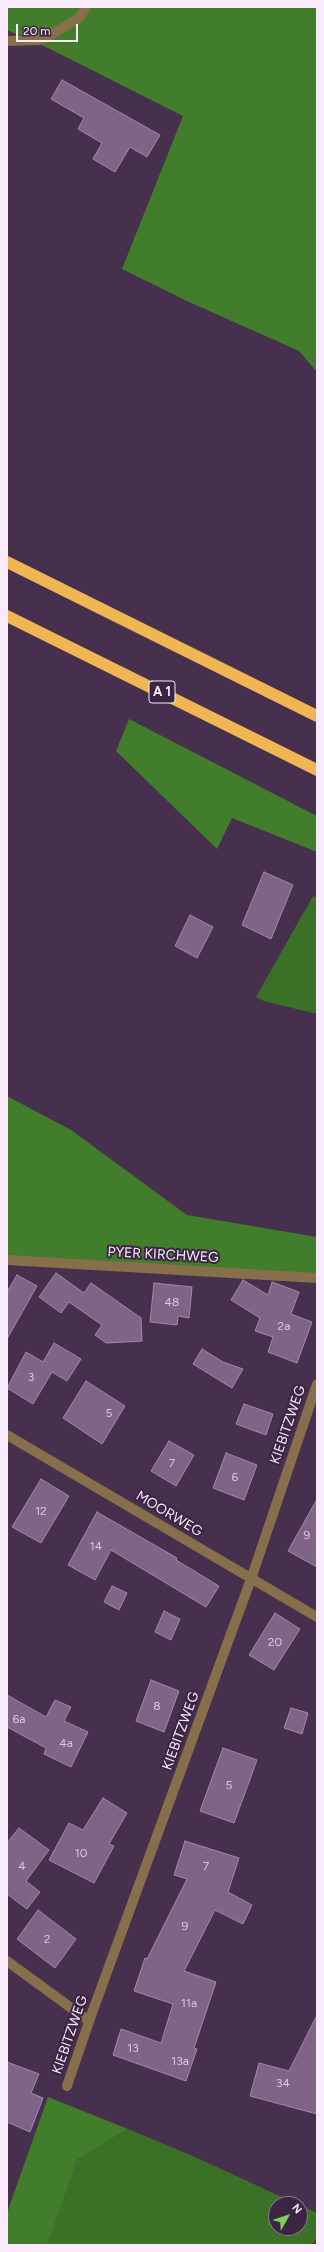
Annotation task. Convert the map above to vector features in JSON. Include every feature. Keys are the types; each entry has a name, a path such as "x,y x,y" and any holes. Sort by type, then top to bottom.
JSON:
{"highway":[{"path":"7,562 317,716"},
{"name":"A 1","path":"7,616 317,770"}],"street":[{"path":"7,41 38,40 50,35 79,18 86,7"},
{"name":"PYER KIRCHWEG","path":"7,1260 317,1278"},
{"name":"KIEBITZWEG","path":"67,2086 89,2021 251,1579 317,1384"},
{"name":"MOORWEG","path":"7,1435 317,1617"},
{"path":"7,1961 89,2021"}],"green space":[{"path":"7,7 317,7 317,372 299,351 189,302 122,269 183,116 48,48 7,30"},
{"path":"129,719 317,816 317,852 232,818 217,849 116,751"},
{"path":"313,896 317,897 317,1014 264,1001 256,997"},
{"path":"7,1096 71,1130 187,1215 317,1237 317,1278 7,1260"},
{"path":"48,2097 128,2129 77,2160 47,2245 7,2245 7,2213"},
{"path":"128,2129 195,2157 280,2196 268,2196 268,2236 308,2236 308,2209 317,2213 317,2237 313,2245 46,2245 77,2160"}],"building":[{"path":"62,80 160,135 147,157 130,147 115,172 93,159 102,143 78,129 84,118 51,99"},
{"path":"264,872 293,885 271,939 242,925"},
{"path":"190,915 213,927 197,958 175,946"},
{"path":"56,1273 84,1293 91,1283 141,1318 142,1341 106,1343 95,1335 102,1325 69,1302 61,1313 39,1297"},
{"path":"17,1275 37,1286 7,1339 7,1292"},
{"path":"243,1280 268,1295 272,1282 299,1292 291,1314 312,1322 297,1363 268,1352 273,1337 255,1331 260,1318 231,1300"},
{"path":"154,1283 192,1287 189,1318 178,1316 177,1325 150,1322"},
{"path":"54,1343 81,1359 67,1381 52,1372 33,1404 7,1388 26,1352 43,1362"},
{"path":"202,1349 223,1362 243,1369 232,1388 193,1364"},
{"path":"86,1381 125,1406 102,1444 63,1418"},
{"path":"244,1404 273,1414 266,1435 236,1424"},
{"path":"169,1441 194,1455 176,1486 151,1471"},
{"path":"226,1453 257,1465 244,1500 213,1488"},
{"path":"41,1479 69,1496 41,1543 12,1527"},
{"path":"317,1499 317,1567 288,1551"},
{"path":"97,1512 177,1558 176,1560 219,1586 206,1607 111,1550 95,1580 68,1565"},
{"path":"112,1586 127,1593 119,1610 104,1602"},
{"path":"164,1611 180,1619 171,1640 155,1632"},
{"path":"275,1613 300,1629 274,1670 249,1655"},
{"path":"151,1680 179,1691 164,1732 136,1721"},
{"path":"7,1695 46,1717 55,1700 71,1707 64,1721 88,1732 71,1767 44,1754 46,1748 7,1727"},
{"path":"291,1708 308,1713 302,1734 284,1728"},
{"path":"223,1748 257,1760 234,1823 200,1811"},
{"path":"103,1798 127,1813 109,1844 114,1846 94,1883 49,1860 69,1823 83,1830"},
{"path":"19,1828 49,1850 26,1881 40,1892 27,1909 7,1894 7,1843"},
{"path":"185,1841 239,1858 228,1892 252,1905 243,1924 215,1910 184,1971 216,1982 194,2048 197,2049 186,2081 113,2055 121,2029 161,2043 173,2004 134,1991 145,1958 147,1959 187,1879 174,1875"},
{"path":"38,1910 76,1939 55,1968 17,1939"},
{"path":"317,2015 317,2114 250,2096 259,2063 289,2071"},
{"path":"7,2062 39,2074 31,2093 43,2098 30,2132 7,2122"}]}
